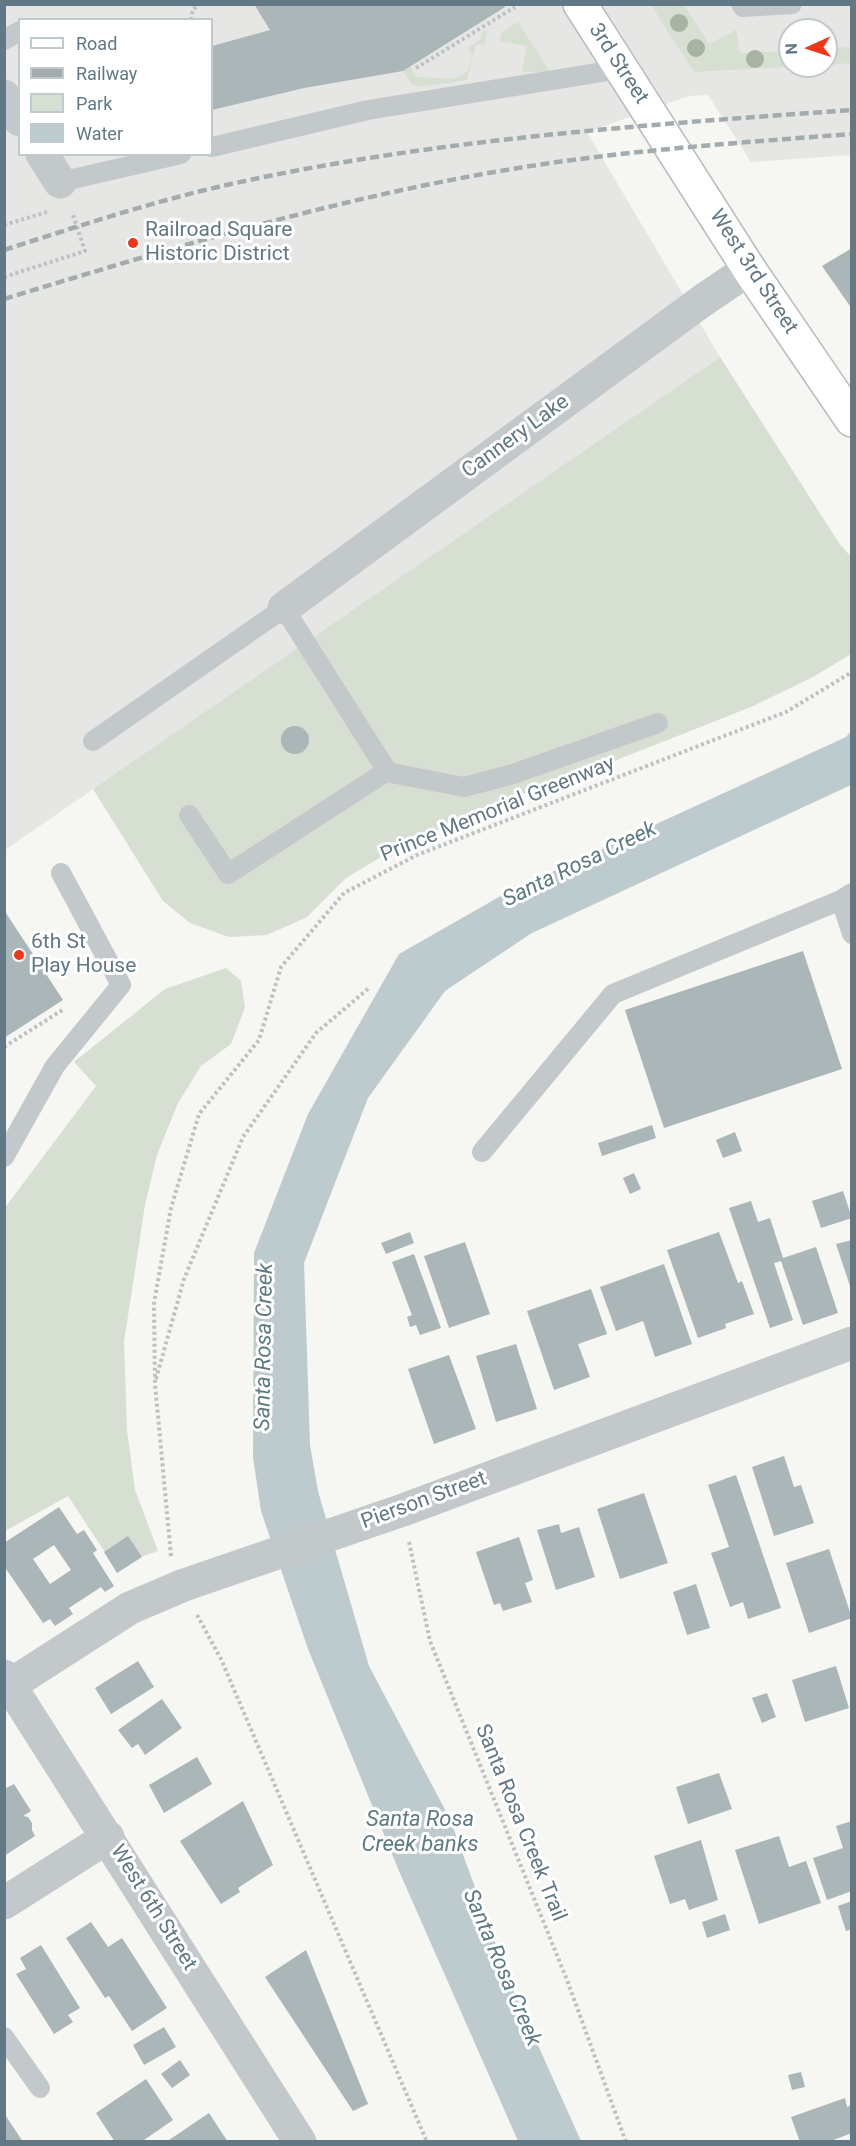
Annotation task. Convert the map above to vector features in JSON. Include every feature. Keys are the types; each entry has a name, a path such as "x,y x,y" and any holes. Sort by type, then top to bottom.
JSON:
{"main road":[{"name":"3rd Street","path":"580,4 656,124"},
{"name":"West 3rd Street","path":"656,124 749,269 852,420"}],"street":[{"path":"4,96 18,117"},
{"path":"43,156 65,194"},
{"name":"Cannery Lake","path":"284,608 702,301 749,269"},
{"name":"Pierson Street","path":"7,1681 130,1608 220,1571 390,1514 852,1343"},
{"name":"West 6th Street","path":"7,1681 300,2142"},
{"path":"4,1903 108,1837"}],"lane":[{"path":"741,4 743,7 792,4"},
{"path":"4,40 18,32"},
{"path":"213,147 368,110 621,69"},
{"path":"65,194 175,156"},
{"path":"93,741 284,608 386,772"},
{"path":"189,815 228,874 386,772 464,788 513,774 658,723"},
{"path":"4,1156 55,1066 121,985 61,873"},
{"path":"482,1152 613,994 846,897 852,934"},
{"path":"4,2037 40,2088"}],"path":[{"path":"191,18 193,9 200,4"},
{"path":"416,68 515,7"},
{"path":"4,277 85,251 65,194"},
{"name":"Prince Memorial Greenway","path":"169,1550 155,1384 154,1303 171,1208 199,1114 259,1040 281,967 344,893 417,855 786,712 852,672"},
{"path":"155,1384 184,1279 243,1137 316,1033 369,987"},
{"path":"4,1047 64,1009 88,1027"},
{"name":"Santa Rosa Creek Trail","path":"390,1514 430,1641 567,1980 626,2142"},
{"path":"194,1608 225,1670 427,2142"}],"shaded area":[{"path":"5,5 851,5 851,155 751,162 708,95 689,96 587,132 720,357 5,850"}],"green space":[{"path":"651,5 684,5 709,44 736,30 740,53 778,51 778,67 694,72"},
{"path":"518,22 550,72 522,72 527,46 500,41 502,32"},
{"path":"488,29 484,45 476,44 467,80 419,87 411,84 403,71 410,67 417,77 454,79 468,71 472,55 468,48 480,40 482,32"},
{"path":"851,47 851,63 838,64 838,48"},
{"path":"720,357 839,543 851,557 851,654 813,677 751,707 604,765 545,785 401,845 346,878 307,917 267,935 229,937 190,923 163,901 93,789"},
{"path":"226,968 241,981 245,1007 231,1044 201,1066 178,1103 157,1155 145,1205 124,1342 127,1430 135,1490 158,1551 114,1566 68,1496 5,1531 4,1209 96,1086 74,1062 165,989"}],"water":[{"path":"851,731 851,785 532,933 445,991 368,1098 304,1263 310,1445 318,1491 369,1666 450,1819 510,1983 581,2141 518,2141 399,1871 308,1649 261,1511 253,1457 254,1253 308,1114 399,954 506,893 846,737"}],"building":[{"path":"254,4 503,4 505,7 403,71 304,88 213,110 213,46 270,30"},
{"path":"852,248 852,309 822,266"},
{"path":"295,726 305,730 309,740 305,750 295,754 285,750 281,740 285,730"},
{"name":"6th St Play House","path":"4,910 63,1000 4,1038"},
{"path":"803,951 842,1069 664,1128 625,1010"},
{"path":"652,1125 656,1138 602,1156 598,1143"},
{"path":"735,1132 742,1151 723,1158 716,1140"},
{"path":"634,1173 641,1189 630,1194 623,1178"},
{"path":"843,1191 852,1218 821,1228 812,1201"},
{"path":"751,1201 758,1222 770,1218 783,1258 816,1247 838,1313 803,1325 781,1261 774,1263 793,1320 770,1328 729,1208"},
{"path":"410,1232 414,1243 386,1254 381,1243"},
{"path":"719,1232 738,1283 742,1281 754,1314 725,1324 726,1328 698,1338 667,1250"},
{"path":"852,1240 852,1289 851,1289 836,1244"},
{"path":"465,1242 490,1314 449,1328 424,1256"},
{"path":"414,1254 441,1328 420,1335 416,1325 410,1327 407,1317 412,1315 392,1262"},
{"path":"664,1264 692,1344 655,1357 643,1321 616,1331 600,1287"},
{"path":"591,1289 607,1334 578,1344 590,1377 554,1390 527,1311"},
{"path":"516,1344 537,1409 496,1422 476,1356"},
{"path":"449,1355 476,1429 434,1444 408,1369"},
{"path":"784,1456 794,1487 801,1485 814,1523 774,1536 752,1467"},
{"path":"736,1475 781,1608 748,1619 743,1602 730,1607 711,1553 729,1547 708,1485"},
{"path":"644,1493 668,1563 620,1579 597,1509"},
{"path":"59,1507 77,1534 84,1530 97,1550 93,1553 114,1586 105,1592 101,1587 69,1608 73,1614 55,1626 50,1619 43,1623 4,1566 4,1543","holes":["54,1545 71,1570 50,1584 33,1559"]},
{"path":"559,1524 561,1533 579,1527 595,1577 556,1590 537,1530"},
{"path":"128,1536 142,1557 117,1573 104,1552"},
{"path":"519,1537 533,1580 525,1583 532,1602 503,1611 500,1603 494,1605 476,1552"},
{"path":"829,1549 852,1618 809,1633 786,1563"},
{"path":"696,1584 710,1628 687,1635 673,1592"},
{"path":"138,1661 154,1687 111,1714 95,1688"},
{"path":"836,1666 849,1708 805,1722 792,1680"},
{"path":"767,1693 776,1717 762,1723 752,1698"},
{"path":"162,1699 182,1728 145,1755 138,1744 132,1748 118,1730"},
{"path":"197,1757 212,1784 164,1813 149,1785"},
{"path":"719,1773 732,1809 688,1824 676,1787"},
{"path":"14,1784 31,1811 23,1816 28,1817 32,1823 35,1836 4,1856 4,1789"},
{"path":"243,1801 273,1865 238,1888 240,1892 221,1904 180,1841"},
{"path":"852,1821 852,1891 827,1900 813,1858 843,1848 836,1826"},
{"path":"779,1836 789,1867 806,1861 821,1903 759,1924 735,1850"},
{"path":"701,1840 718,1900 689,1910 685,1899 670,1904 654,1856"},
{"path":"852,1901 851,1934 850,1930 846,1931 838,1906"},
{"path":"725,1914 730,1930 707,1938 702,1922"},
{"path":"91,1922 108,1947 122,1938 167,2008 132,2031 109,1996 105,1998 66,1938"},
{"path":"41,1945 80,2008 68,2015 73,2022 54,2034 16,1974 26,1969 20,1958"},
{"path":"306,1950 368,2104 353,2111 265,1977"},
{"path":"164,2027 176,2047 144,2065 133,2045"},
{"path":"180,2060 190,2075 172,2088 161,2074"},
{"path":"801,2072 805,2087 792,2090 788,2075"},
{"path":"146,2079 173,2120 141,2142 115,2142 96,2113"},
{"path":"845,2098 847,2107 852,2105 852,2133 828,2142 800,2142 791,2117"},
{"path":"4,2113 23,2142 4,2142"},
{"path":"209,2113 228,2142 166,2142"}],"railway":[{"path":"4,250 117,214 202,191 385,156 617,128 852,110"},
{"path":"4,299 250,227 437,183 544,164 631,153 852,134"}],"place":[{"name":"Railroad Square Historic District","path":"133,243"},
{"name":"6th St Play House","path":"19,955"}],"water label":[{"name":"Santa Rosa Creek","path":"580,865"},
{"name":"Santa Rosa Creek","path":"265,1347"},
{"name":"Santa Rosa Creek banks","path":"420,1832"},
{"name":"Santa Rosa Creek","path":"501,1968"}]}
